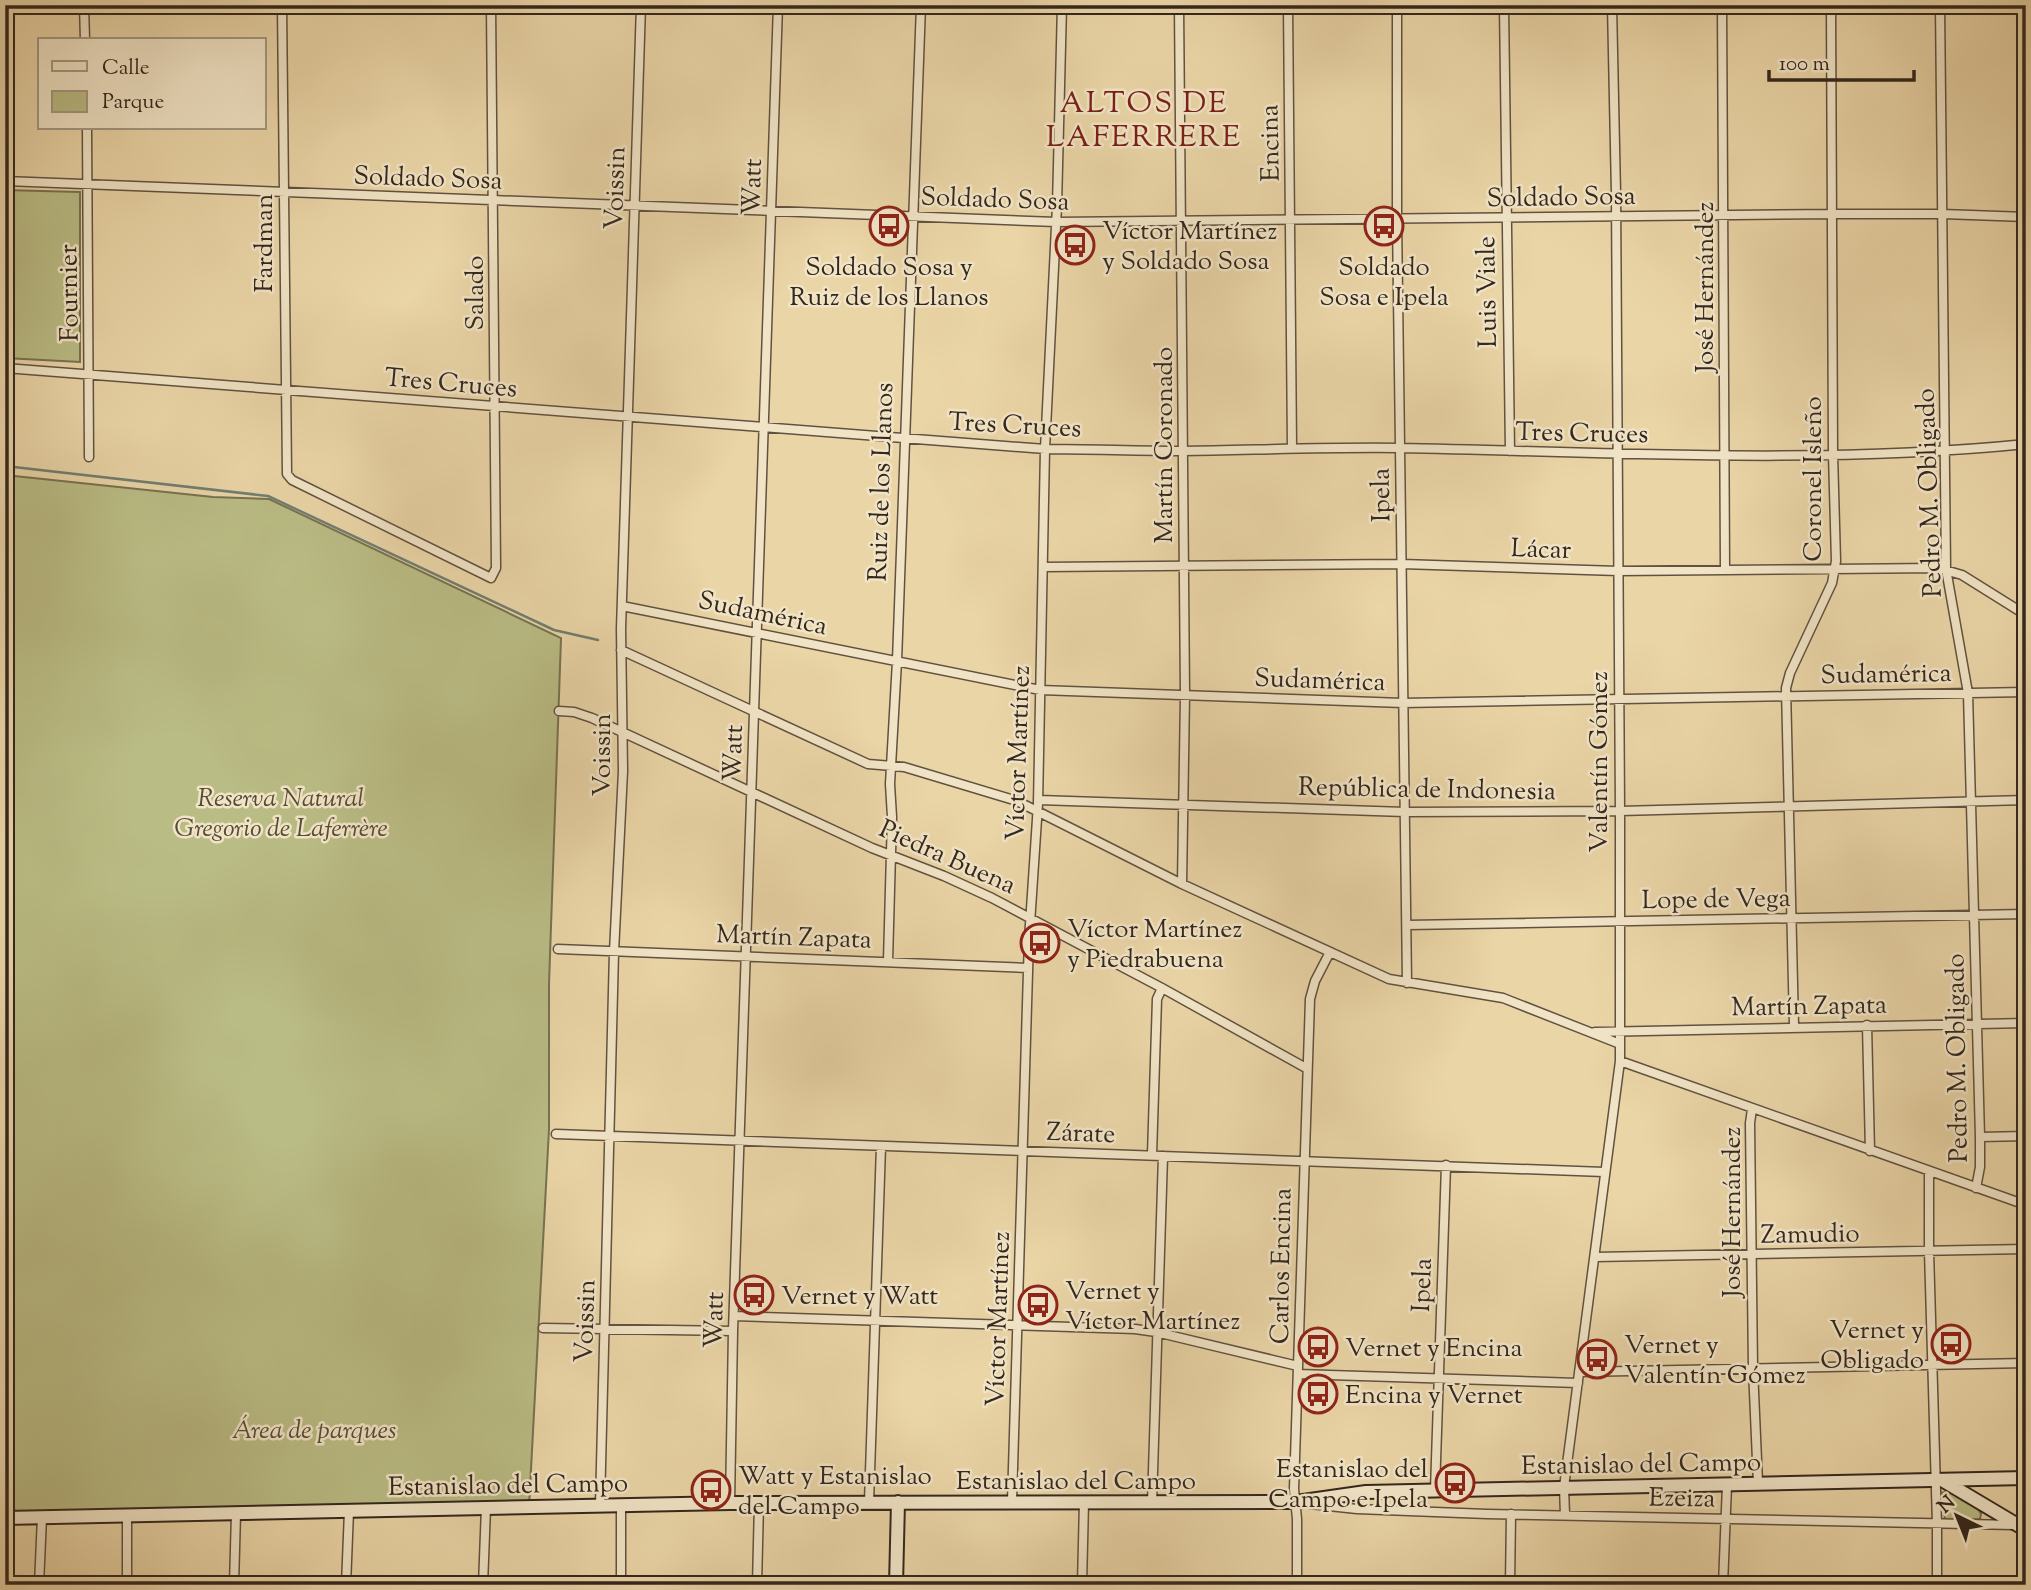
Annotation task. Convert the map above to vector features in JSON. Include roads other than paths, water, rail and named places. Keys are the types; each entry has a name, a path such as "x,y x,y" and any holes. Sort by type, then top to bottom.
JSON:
{"street":[{"path":"84,5 85,38"},
{"name":"Fardman","path":"282,5 286,468 292,480 491,578"},
{"name":"Salado","path":"491,5 496,407 496,568 491,578"},
{"name":"Voissin","path":"600,1505 614,952 623,771 622,606 641,5"},
{"name":"Watt","path":"730,1503 733,1331 778,5"},
{"name":"Ruiz de los Llanos","path":"888,961 890,766 897,661 921,5"},
{"name":"Víctor Martínez","path":"1012,1501 1028,968 1039,800 1045,449 1056,222 1062,5"},
{"name":"Martín Coronado","path":"1179,5 1185,695 1182,884"},
{"name":"Encina","path":"1288,5 1293,448"},
{"name":"Ipela","path":"1397,5 1397,218 1407,983"},
{"name":"Luis Viale","path":"1504,5 1510,451"},
{"name":"Valentín Gómez","path":"1565,1515 1564,1487 1620,1061 1621,1030 1612,5"},
{"name":"José Hernández","path":"1722,5 1725,569"},
{"name":"Coronel Isleño","path":"1794,1026 1786,696 1790,673 1832,583 1835,569 1831,5"},
{"name":"Pedro M. Obligado","path":"1940,5 1946,569 1968,693 1980,1137 1980,1167 1976,1188"},
{"name":"Fournier","path":"87,130 89,457"},
{"name":"Soldado Sosa","path":"5,181 1056,222 1832,214 2026,217"},
{"name":"Tres Cruces","path":"5,368 1045,449 1183,451 1401,448 1726,455 1945,452 2026,444"},
{"name":"Lácar","path":"1043,568 1402,564 1618,571 1946,569 1962,575 2026,615"},
{"name":"Sudamérica","path":"622,606 1040,690 1404,703 2026,692"},
{"path":"621,650 869,764 911,769 1017,801 1182,884 1389,979 1503,998 1620,1044"},
{"name":"Piedra Buena","path":"559,711 582,714 1030,917 1307,1068"},
{"name":"República de Indonesia","path":"1039,800 1405,812 1620,810 2026,800"},
{"name":"Lope de Vega","path":"1407,925 2026,914"},
{"name":"Martín Zapata","path":"558,949 1028,968"},
{"name":"Carlos Encina","path":"1297,1585 1294,1489 1310,999 1315,981 1330,952"},
{"path":"1152,1155 1157,999 1162,988"},
{"name":"Martín Zapata","path":"1593,1032 2026,1023"},
{"path":"1867,1025 1870,1151"},
{"path":"1620,1061 2026,1205"},
{"name":"José Hernández","path":"1752,1109 1751,1256 1758,1483"},
{"name":"Zárate","path":"556,1134 1604,1172"},
{"path":"1980,1137 2026,1136"},
{"path":"869,1502 881,1146"},
{"path":"1152,1503 1163,1156"},
{"name":"Ipela","path":"1435,1490 1447,1165"},
{"path":"1930,1172 1929,1251 1939,1480 1937,1585"},
{"name":"Zamudio","path":"1595,1257 2026,1249"},
{"path":"734,1316 1156,1332 1298,1370 1439,1379 1578,1383"},
{"path":"543,1328 733,1331"},
{"path":"1579,1373 2026,1363"},
{"name":"Estanislao del Campo","path":"5,1518 730,1503 1296,1502 1366,1492 2026,1478"},
{"path":"1939,1480 2023,1527"},
{"path":"1723,1585 1727,1485"},
{"path":"896,1585 898,1502"},
{"path":"1082,1585 1084,1502"},
{"name":"Ezeiza","path":"1296,1502 1357,1509 2023,1527"},
{"path":"757,1585 760,1503"},
{"path":"621,1505 621,1585"},
{"path":"483,1585 486,1507"},
{"path":"346,1585 349,1511"},
{"path":"234,1585 236,1513"},
{"path":"1510,1585 1511,1514"},
{"path":"127,1516 127,1585"},
{"path":"39,1585 42,1517"}],"waterway":[{"path":"5,466 268,496 554,630 598,640"}],"place":[{"name":"Soldado Sosa y Ruiz de los Llanos","path":"889,226"},
{"name":"Soldado Sosa e Ipela","path":"1384,226"},
{"name":"Víctor Martínez y Soldado Sosa","path":"1075,245"},
{"name":"Víctor Martínez y Piedrabuena","path":"1040,943"},
{"name":"Vernet y Watt","path":"754,1295"},
{"name":"Vernet y Víctor Martínez","path":"1038,1305"},
{"name":"Vernet y Obligado","path":"1951,1344"},
{"name":"Vernet y Encina","path":"1318,1347"},
{"name":"Vernet y Valentín Gómez","path":"1597,1359"},
{"name":"Encina y Vernet","path":"1318,1394"},
{"name":"Estanislao del Campo e Ipela","path":"1455,1483"},
{"name":"Watt y Estanislao del Campo","path":"711,1490"}],"district":[{"name":"ALTOS DE LAFERRERE","path":"1144,119"}],"park label":[{"name":"Reserva Natural Gregorio de Laferrère","path":"281,812"},
{"name":"Área de parques","path":"314,1429"}]}
